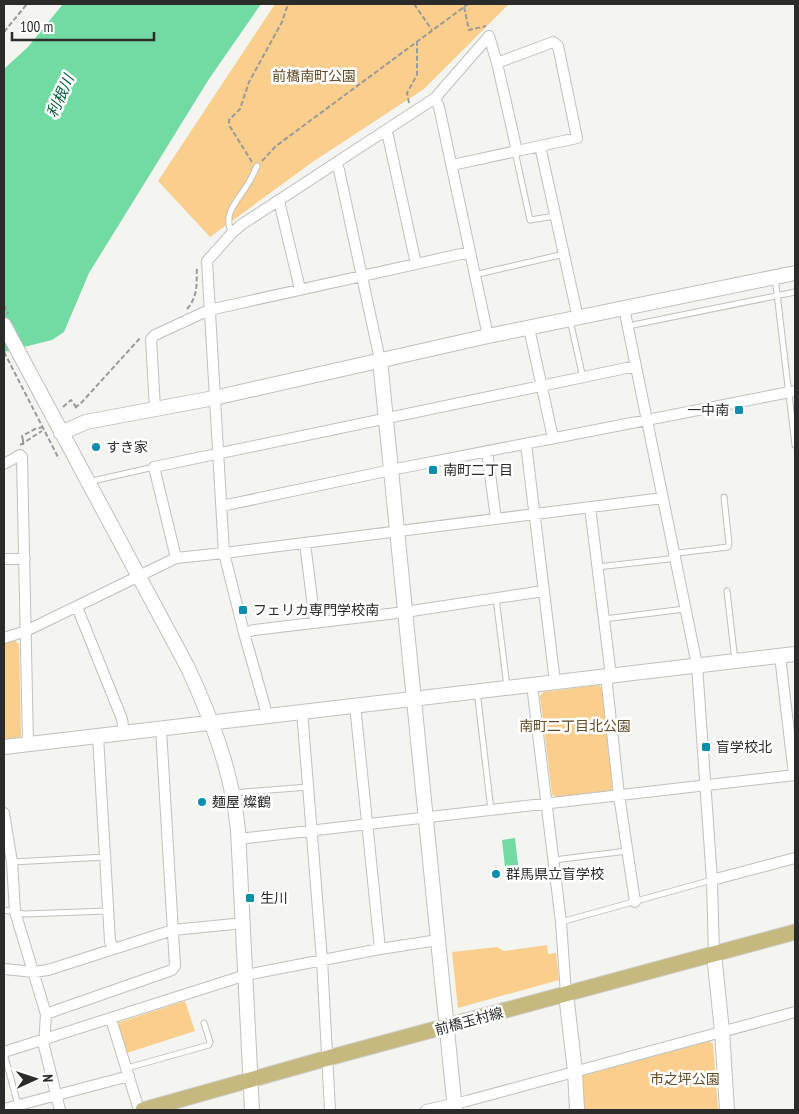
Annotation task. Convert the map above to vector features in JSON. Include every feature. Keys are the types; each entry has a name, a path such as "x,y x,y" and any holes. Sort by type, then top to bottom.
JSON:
{"main road":[{"name":"前橋玉村線","path":"141,1110 795,932"}],"street":[{"path":"266,716 266,707 244,633 224,553 209,310 208,261 241,225 435,98 489,36 517,151"},
{"path":"452,165 577,138 558,46 553,42 497,63"},
{"path":"435,98 439,107 452,165 488,336"},
{"path":"384,132 388,136 416,264"},
{"path":"540,146 564,254 574,319"},
{"path":"336,163 380,360 455,1107"},
{"path":"280,201 300,289"},
{"path":"155,408 152,337 209,310 470,252"},
{"path":"61,433 86,422 214,398 488,336 795,273"},
{"path":"624,308 697,665 712,880 714,954 727,1110"},
{"path":"4,325 41,409 61,433 188,668 211,722 226,766 234,795 239,839 252,1110"},
{"path":"529,328 553,438"},
{"path":"176,558 154,467 541,388 636,366"},
{"path":"222,506 391,470 792,392"},
{"path":"526,444 555,682"},
{"path":"487,451 496,519"},
{"path":"4,464 16,456 20,455 22,457 28,744"},
{"path":"4,638 26,631 176,558 663,498"},
{"path":"590,507 610,668 607,685 619,796 635,902"},
{"path":"305,543 315,623"},
{"path":"4,559 25,559"},
{"path":"244,633 254,630 405,612 543,591"},
{"path":"77,607 122,719 124,733"},
{"path":"4,747 795,654"},
{"path":"239,839 794,775 780,656"},
{"path":"532,685 562,922 566,994 575,1071 577,1110"},
{"path":"354,705 380,949"},
{"path":"302,711 322,960 330,1110"},
{"path":"46,1014 172,970 175,966 161,729"},
{"path":"98,736 110,941 113,949"},
{"path":"4,813 6,847 12,862 15,912 46,1014 44,1041 60,1110"},
{"path":"712,880 795,858"},
{"path":"4,969 34,972 173,930 244,923"},
{"path":"4,1052 44,1041 246,975 380,949 438,940"},
{"path":"426,1110 455,1107 575,1071 795,1012"},
{"path":"111,1019 141,1110"},
{"path":"4,1109 128,1072"}],"lane":[{"path":"517,151 516,156 530,220 555,216"},
{"path":"232,233 228,220 231,208 247,186 258,166"},
{"path":"474,275 564,254"},
{"path":"775,277 792,392 795,445"},
{"path":"628,326 795,292"},
{"path":"574,319 583,378"},
{"path":"87,482 154,467"},
{"path":"598,567 669,559 678,553 728,547 724,497"},
{"path":"727,591 735,661"},
{"path":"496,598 507,688"},
{"path":"604,620 686,609"},
{"path":"477,691 491,810"},
{"path":"234,795 244,792 308,787"},
{"path":"554,860 627,851"},
{"path":"12,862 105,857"},
{"path":"562,922 712,880"},
{"path":"4,910 24,914 108,911"},
{"path":"128,1072 209,1045 210,1042 204,1023"},
{"path":"4,1052 18,1105"}],"path":[{"path":"4,32 27,4"},
{"path":"288,4 282,22 249,82 240,109 229,120 229,125 253,164 258,166 276,146 468,4"},
{"path":"414,4 432,30"},
{"path":"464,7 469,30 486,26"},
{"path":"409,106 407,94 418,75 417,41"},
{"path":"4,352 41,409 42,427 59,459"},
{"path":"63,407 72,400 75,408 113,368"},
{"path":"23,447 22,436 42,427"},
{"path":"19,446 42,431"}],"green space":[{"name":"前橋南町公園","path":"275,4 509,4 424,89 314,161 210,237 158,181"},
{"path":"14,640 19,644 21,736 17,740 4,742 4,643"},
{"name":"南町二丁目北公園","path":"599,685 603,690 614,787 610,791 557,798 552,794 540,696 543,692"},
{"path":"547,945 548,954 556,953 559,980 458,1008 452,952 497,947 504,951"},
{"path":"185,1001 195,1031 127,1053 117,1023"},
{"name":"市之坪公園","path":"710,1041 713,1044 718,1110 581,1110 582,1076"}],"water":[{"name":"利根川","path":"63,4 261,4 209,79 89,273 64,332 52,340 4,352 4,69 28,47"},
{"path":"515,838 519,874 506,876 502,840"}],"place":[{"name":"一中南","path":"739,410"},
{"name":"すき家","path":"96,447"},
{"name":"南町二丁目","path":"433,470"},
{"name":"フェリカ専門学校南","path":"243,610"},
{"name":"盲学校北","path":"706,747"},
{"name":"麺屋 燦鶴","path":"202,802"},
{"name":"群馬県立盲学校","path":"496,874"},
{"name":"生川","path":"250,898"}]}
